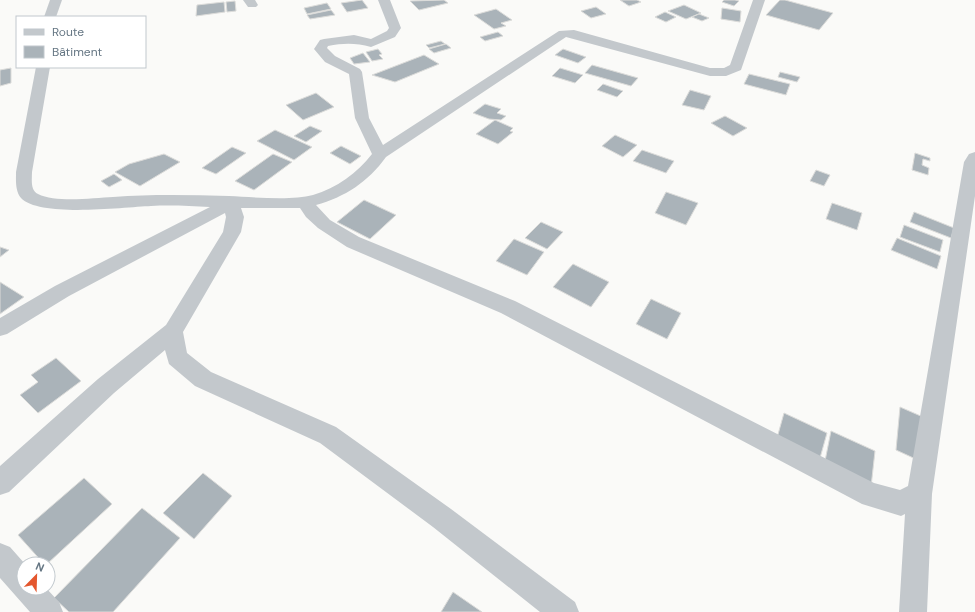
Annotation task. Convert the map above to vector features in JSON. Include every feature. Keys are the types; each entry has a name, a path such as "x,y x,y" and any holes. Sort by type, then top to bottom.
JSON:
{"street":[{"path":"50,16 56,0"},
{"path":"380,154 362,118 354,72 330,59 320,49 324,43 340,40 366,40 371,42 391,34 395,28 384,0"},
{"path":"43,68 37,102 29,132 23,185 26,194 34,199 67,205 164,200 232,203 305,202 333,193 359,178 371,167 380,154 563,34 570,33 710,72 726,72 736,67 759,0"},
{"path":"914,612 919,494 972,162 975,157"},
{"path":"305,202 312,213 324,224 353,242 508,308 871,495 901,503 919,494"},
{"path":"0,328 62,291 232,203"},
{"path":"0,483 106,386 173,331 232,232 234,217 232,203"},
{"path":"173,331 177,358 203,379 328,435 442,518 546,599 565,612"},
{"path":"0,558 16,575"},
{"path":"35,596 49,612"}],"building":[{"path":"362,0 368,8 347,12 341,3"},
{"path":"444,0 448,3 419,10 410,1"},
{"path":"620,0 637,0 641,2 629,6"},
{"path":"724,0 739,1 734,6 722,2"},
{"path":"780,0 833,13 819,30 766,15"},
{"path":"235,1 236,11 227,12 226,2"},
{"path":"224,2 225,12 196,16 197,5"},
{"path":"327,3 331,9 307,14 304,8"},
{"path":"684,5 701,13 686,19 668,11"},
{"path":"596,7 606,14 591,18 581,11"},
{"path":"722,8 741,11 740,22 721,19"},
{"path":"496,9 512,20 501,23 506,26 494,29 474,15"},
{"path":"331,10 335,15 310,19 307,15"},
{"path":"665,12 676,17 666,22 655,17"},
{"path":"699,14 709,18 702,21 692,17"},
{"path":"498,32 503,36 485,41 480,37"},
{"path":"441,41 445,44 429,48 426,45"},
{"path":"446,44 451,48 434,53 429,49"},
{"path":"378,49 382,54 379,55 383,59 372,61 366,52"},
{"path":"563,49 586,57 578,63 555,55"},
{"path":"363,53 370,62 354,64 350,58"},
{"path":"424,55 439,64 395,82 372,75"},
{"path":"592,65 638,78 631,86 585,73"},
{"path":"11,68 11,83 0,86 0,70"},
{"path":"560,68 583,75 575,83 552,76"},
{"path":"780,72 800,77 797,82 778,77"},
{"path":"749,74 790,84 786,95 744,84"},
{"path":"603,84 623,91 617,97 597,90"},
{"path":"690,90 711,96 704,110 682,105"},
{"path":"316,93 334,107 303,120 286,105"},
{"path":"485,104 501,109 497,113 506,116 501,120 489,119 473,113"},
{"path":"725,116 747,128 733,136 711,123"},
{"path":"495,120 513,128 510,131 513,132 498,144 476,134"},
{"path":"310,126 322,131 306,142 294,136"},
{"path":"275,130 312,147 294,160 257,141"},
{"path":"615,135 637,145 623,157 602,146"},
{"path":"341,146 361,156 350,164 330,153"},
{"path":"232,147 246,153 216,174 202,168"},
{"path":"642,150 674,161 666,173 633,161"},
{"path":"915,153 930,158 930,161 923,159 922,165 929,168 928,175 912,170"},
{"path":"164,154 180,162 140,186 115,172 129,164"},
{"path":"273,154 292,162 254,190 235,181"},
{"path":"816,170 830,175 824,186 810,181"},
{"path":"114,174 122,180 109,187 101,181"},
{"path":"666,192 698,203 686,225 655,213"},
{"path":"364,200 396,215 370,239 337,222"},
{"path":"832,203 862,213 857,230 826,219"},
{"path":"914,212 954,228 951,238 910,222"},
{"path":"541,222 563,232 547,249 525,238"},
{"path":"904,225 943,240 940,252 900,237"},
{"path":"897,238 941,256 937,269 891,250"},
{"path":"514,239 544,252 527,275 496,261"},
{"path":"0,247 9,250 0,257"},
{"path":"573,264 609,282 591,307 553,287"},
{"path":"0,282 24,297 0,314"},
{"path":"651,299 681,313 667,339 636,324"},
{"path":"56,358 81,381 38,413 20,395 38,382 31,375"},
{"path":"900,407 923,417 920,461 896,450"},
{"path":"784,413 827,433 820,458 777,438"},
{"path":"831,431 875,451 871,487 824,466"},
{"path":"203,473 232,496 194,539 163,513"},
{"path":"84,478 112,504 56,556 37,556 18,535"},
{"path":"142,508 180,538 113,612 69,612 54,598"},
{"path":"453,592 482,612 441,612"}]}
